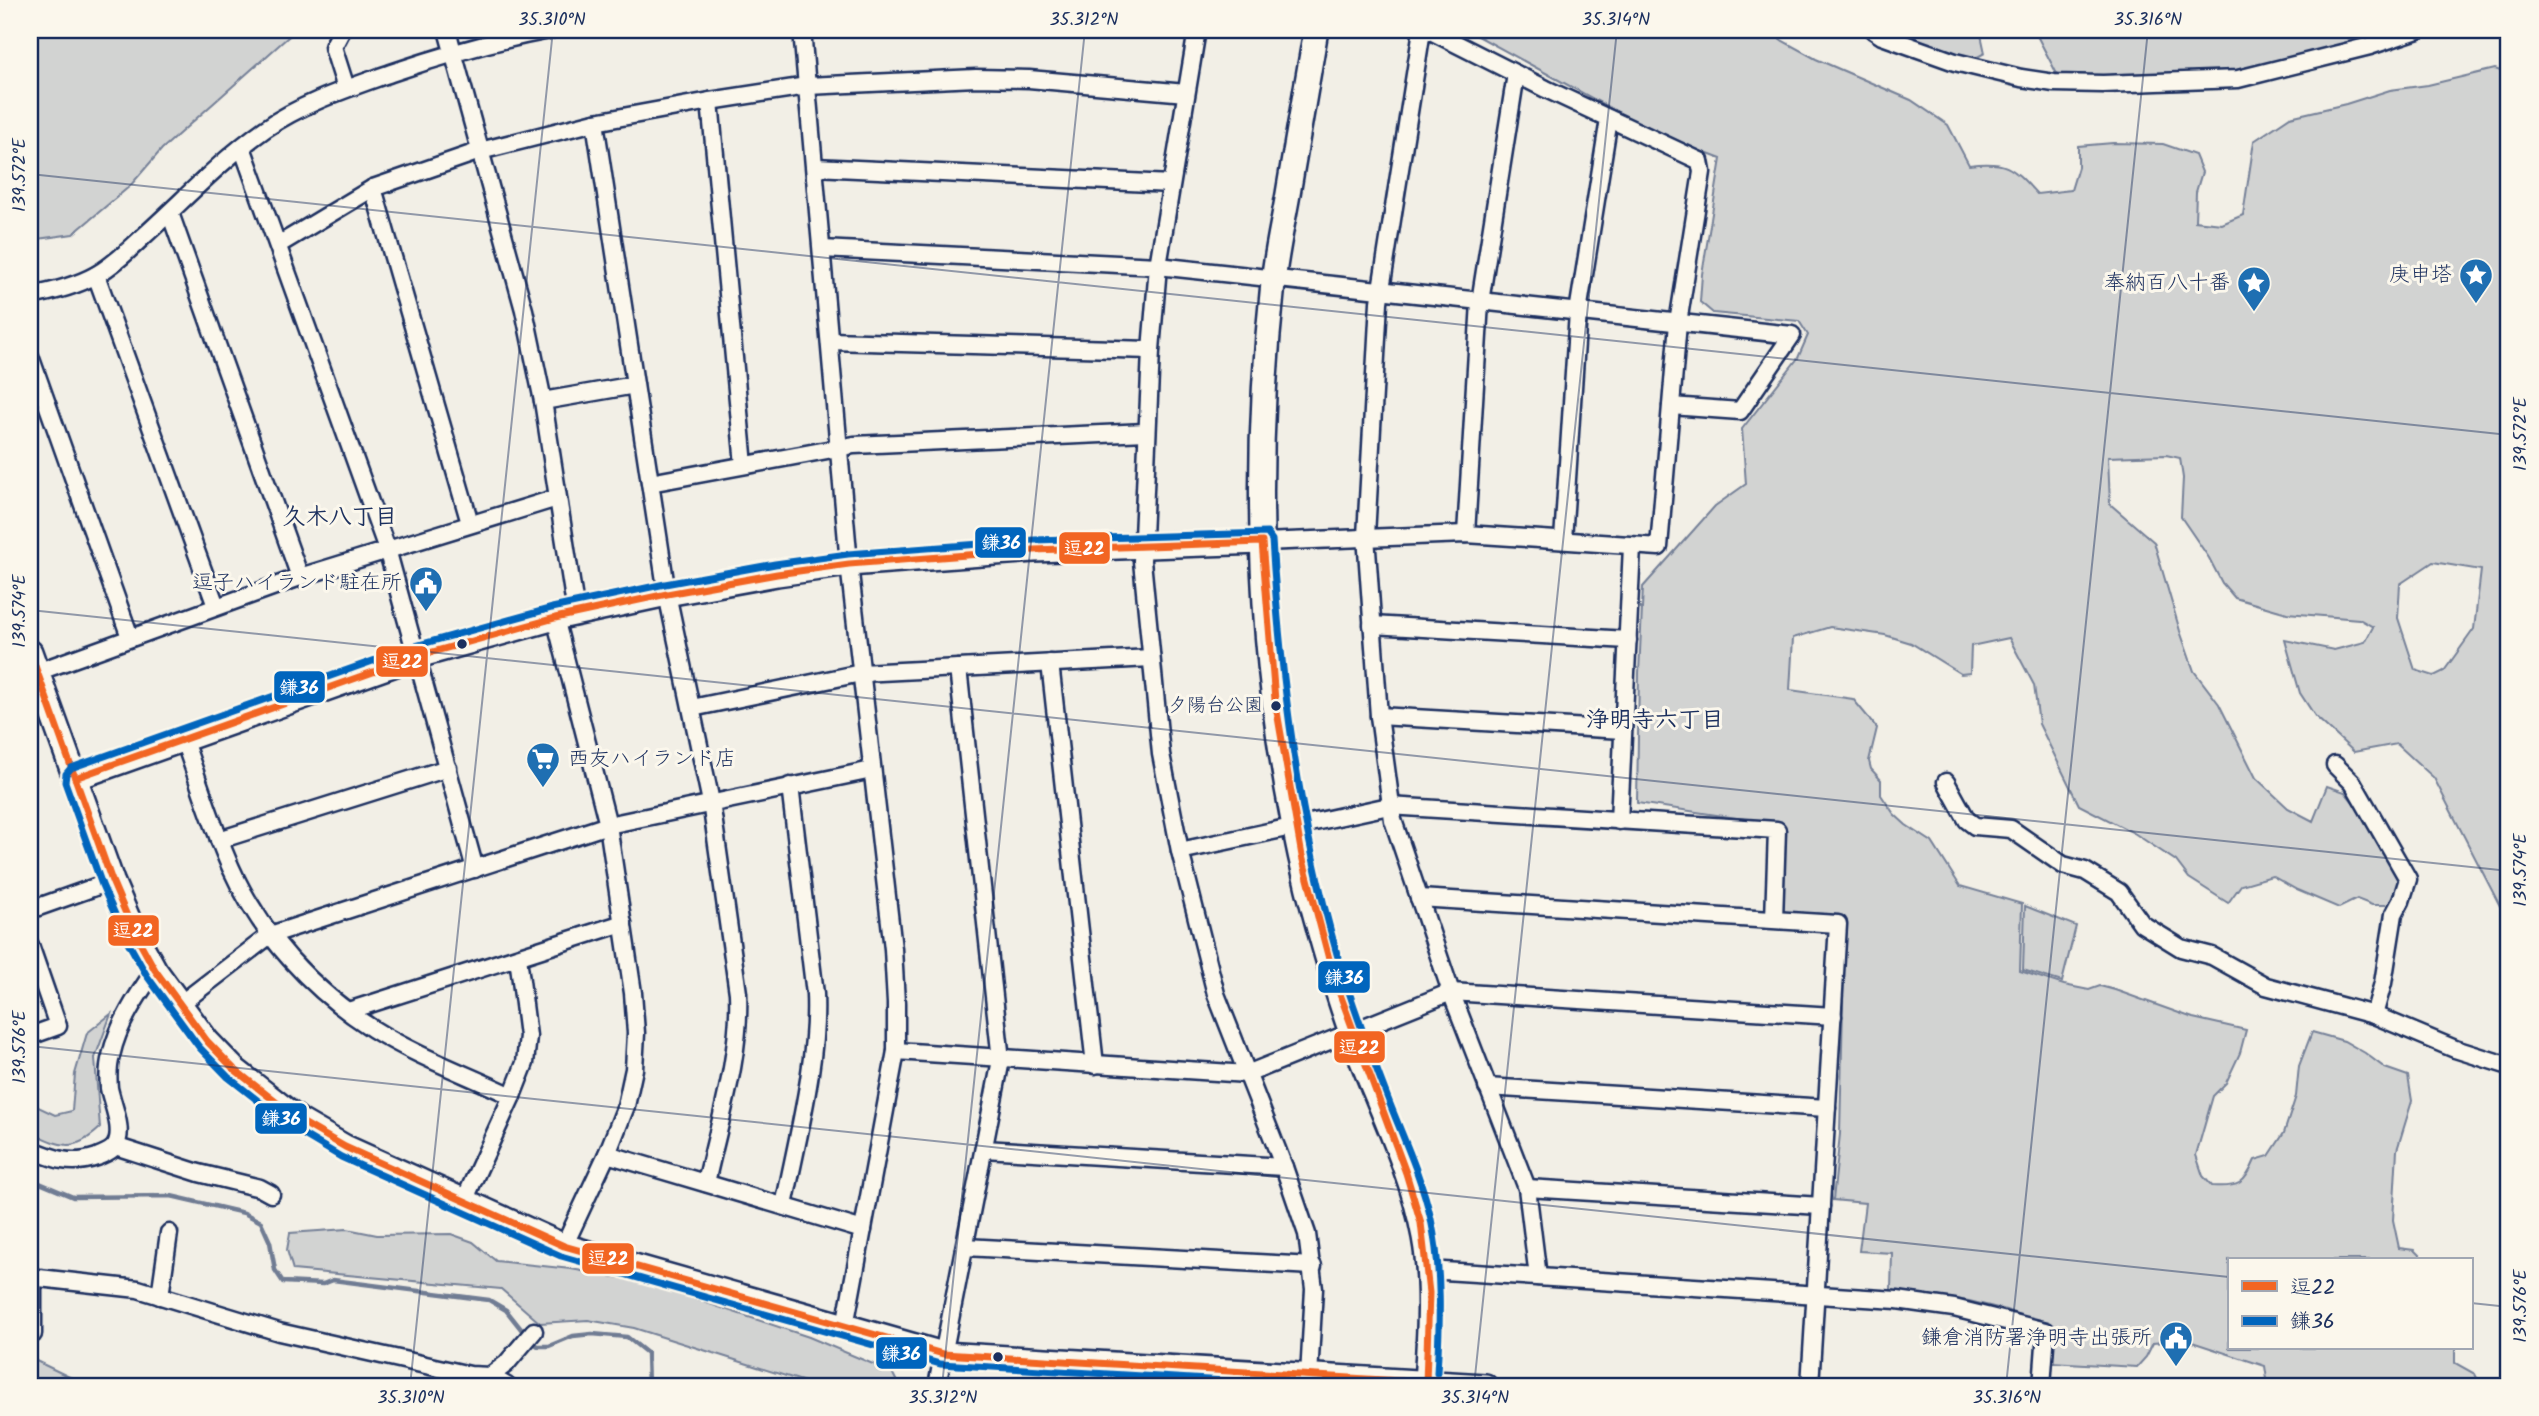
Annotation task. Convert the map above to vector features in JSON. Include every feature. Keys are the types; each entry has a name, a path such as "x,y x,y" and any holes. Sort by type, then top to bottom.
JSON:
{"street":[{"path":"342,30 333,47 346,88"},
{"path":"447,30 524,310 543,401 557,498 565,616 608,825 636,1033 634,1069 626,1106 564,1246"},
{"path":"30,296 70,286 96,275 170,213 225,160 267,128 346,88 453,52 550,30"},
{"path":"803,30 849,564 893,949 896,1003 896,1051 845,1326"},
{"path":"1196,30 1158,266 1141,545 1161,754 1180,850 1216,994 1284,1167 1307,1234 1314,1289 1309,1376"},
{"path":"1316,30 1273,278 1261,436 1262,541 1272,677 1281,749 1308,889 1352,1033 1415,1200 1424,1238 1430,1325 1426,1384"},
{"path":"1422,30 1380,290 1366,536 1379,716 1389,806 1451,992 1527,1188 1538,1277"},
{"path":"75,778 418,656 565,616 777,574 849,564 957,555 1366,536 1466,534 1659,547 1678,323 1702,172 1700,161 1429,30"},
{"path":"1873,30 1882,36 1955,62 2021,79 2104,84 2238,79 2370,46 2418,30"},
{"path":"1466,534 1480,302 1516,74"},
{"path":"278,245 373,188 480,151 595,122 710,101 807,86 976,78 1029,79 1186,93"},
{"path":"710,101 744,465"},
{"path":"1563,540 1578,312 1609,119"},
{"path":"595,122 667,594 711,802 738,993 739,1015 735,1046 706,1184"},
{"path":"242,147 387,549 475,869"},
{"path":"815,167 1171,184"},
{"path":"373,188 470,523"},
{"path":"170,213 300,577"},
{"path":"822,249 1158,266 1792,335 1740,411 1671,406"},
{"path":"96,275 216,606"},
{"path":"830,341 1151,350"},
{"path":"30,356 130,637"},
{"path":"543,401 635,385"},
{"path":"650,483 838,447 1146,432"},
{"path":"557,498 300,577 130,637 33,662 112,881 133,930 155,970 179,1005 207,1041 234,1069 300,1121 345,1147 564,1246 943,1354 1485,1386"},
{"path":"1619,821 1632,545"},
{"path":"1372,625 1628,640"},
{"path":"692,708 861,673 1151,658"},
{"path":"1049,663 1094,1065"},
{"path":"937,1386 1001,1060 958,668"},
{"path":"1379,716 1623,730"},
{"path":"183,738 219,839 244,894 270,935 318,988 375,1030 512,1096"},
{"path":"2335,765 2353,783 2408,879 2394,914 2384,983 2374,1015"},
{"path":"219,839 448,768"},
{"path":"179,1005 270,935 608,825 872,770"},
{"path":"1946,782 1967,820 1975,826 2011,829 2063,864 2101,881 2119,892 2141,924 2181,948 2212,956 2266,986 2374,1015 2455,1049 2509,1066"},
{"path":"784,1206 814,1049 816,1022 790,786"},
{"path":"1180,850 1389,806 1777,830 1774,919"},
{"path":"30,910 112,881"},
{"path":"1419,898 1838,923 1810,1386"},
{"path":"348,1011 622,923"},
{"path":"30,945 58,1026 30,1036"},
{"path":"464,1201 525,1063 528,1036 519,957"},
{"path":"30,1149 68,1162 85,1161 106,1153 115,1146 118,1128 109,1085 111,1055 133,1003 155,970"},
{"path":"896,1051 1001,1060 1247,1074 1451,992 1833,1016"},
{"path":"1488,1087 1827,1108"},
{"path":"115,1146 199,1173 260,1188 271,1194"},
{"path":"984,1149 1284,1167"},
{"path":"607,1154 863,1230"},
{"path":"1527,1188 1821,1206"},
{"path":"160,1296 169,1233"},
{"path":"965,1247 1313,1266"},
{"path":"1428,1270 1897,1300 1954,1308 2046,1332 2042,1386"},
{"path":"33,1334 32,1277 138,1289 279,1332 470,1375 490,1376 508,1386"},
{"path":"490,1376 506,1364 530,1336"}],"shaded area":[{"path":"30,30 296,30 162,149 130,186 73,234 30,240"},
{"path":"1467,30 1768,30 1816,59 1911,100 1948,125 1969,165 2001,165 2015,172 2037,194 2071,190 2078,167 2078,146 2113,143 2163,144 2195,155 2202,172 2196,192 2195,221 2222,224 2243,215 2254,141 2290,117 2390,90 2428,85 2495,69 2509,74 2509,912 2502,910 2434,778 2397,744 2354,752 2315,716 2300,693 2285,640 2334,650 2365,642 2373,627 2359,619 2287,613 2235,598 2222,583 2209,558 2181,517 2183,478 2180,458 2166,455 2108,457 2110,504 2154,542 2194,671 2219,704 2256,778 2288,808 2313,821 2327,786 2345,792 2394,864 2400,890 2395,905 2372,905 2357,899 2339,908 2272,876 2241,885 2228,903 2189,878 2176,861 2134,833 2079,805 2039,724 2034,685 2009,638 1971,646 1970,673 1961,674 1911,643 1885,635 1830,627 1793,638 1790,690 1853,699 1877,728 1869,761 1871,769 1881,780 1881,795 1894,814 1932,842 1960,886 2022,904 2020,971 2089,990 2100,986 2193,1018 2246,1030 2240,1053 2226,1083 2213,1096 2196,1155 2203,1176 2212,1186 2240,1183 2255,1160 2269,1156 2284,1133 2296,1096 2299,1066 2312,1032 2344,1041 2385,1068 2408,1076 2412,1101 2397,1150 2393,1220 2399,1248 2414,1250 2422,1258 2228,1258 2228,1350 2455,1350 2455,1363 2475,1374 2481,1386 2268,1386 2265,1366 2186,1340 2153,1343 2137,1367 2051,1362 2055,1328 2006,1310 1969,1301 1891,1290 1892,1253 1859,1251 1865,1203 1833,1200 1840,1134 1845,918 1785,913 1781,908 1785,831 1782,825 1637,803 1643,587 1715,506 1746,484 1742,429 1798,358 1808,335 1799,321 1713,313 1700,302 1721,159 1663,137","holes":["2433,562 2481,570 2474,629 2444,671 2434,676 2415,670 2398,618 2400,584"]},
{"path":"1869,30 1980,30 1985,53 1968,62"},
{"path":"2034,30 2386,30 2299,68 2215,89 2134,86 2057,74"},
{"path":"2025,906 2076,926 2062,982 2023,970"},
{"path":"111,1014 95,1058 100,1128 82,1142 66,1145 30,1132 30,1103 55,1115 72,1111 75,1074 87,1033"},
{"path":"347,1229 377,1235 451,1234 473,1242 496,1261 571,1269 643,1282 809,1337 892,1372 899,1386 807,1386 808,1383 634,1328 588,1320 540,1323 501,1289 293,1270 287,1250 290,1233"},
{"path":"30,1358 88,1386 30,1386"},
{"path":"209,1378 223,1386 133,1386"}],"waterway":[{"path":"30,1179 73,1197 171,1196 244,1213 261,1222 270,1242 275,1270 283,1282 323,1284 333,1280 489,1300 506,1310 538,1346 549,1346 573,1336 592,1334 627,1337 647,1353 648,1386"}],"transit line":[{"name":"鎌36","path":"1311,1386 940,1364 561,1256 341,1157 294,1129 228,1077 199,1047 147,976 124,935 102,885 65,782 66,774 71,768 415,646 552,608 665,584 848,554 1034,540 1267,533 1272,540 1280,645 1293,749 1323,903 1355,1011 1418,1175 1435,1238 1439,1277 1437,1373"},
{"name":"逗22","path":"75,778 418,656 555,618 667,594 849,564 1034,550 1262,542 1275,700 1302,856 1334,978 1406,1173 1421,1223 1429,1293 1426,1383"},
{"name":"逗22","path":"30,652 112,881 133,930 155,970 207,1041 234,1069 300,1121 345,1147 564,1246 943,1354 1485,1386"}],"place":[{"name":"庚申塔","path":"2476,305"},
{"name":"奉納百八十番","path":"2254,313"},
{"name":"逗子ハイランド駐在所","path":"426,613"},
{"name":"夕陽台公園","path":"1276,706"},
{"name":"西友ハイランド店","path":"543,789"},
{"name":"鎌倉消防署浄明寺出張所","path":"2176,1368"}],"district":[{"name":"久木八丁目","path":"340,518"},
{"name":"浄明寺六丁目","path":"1655,721"}]}
